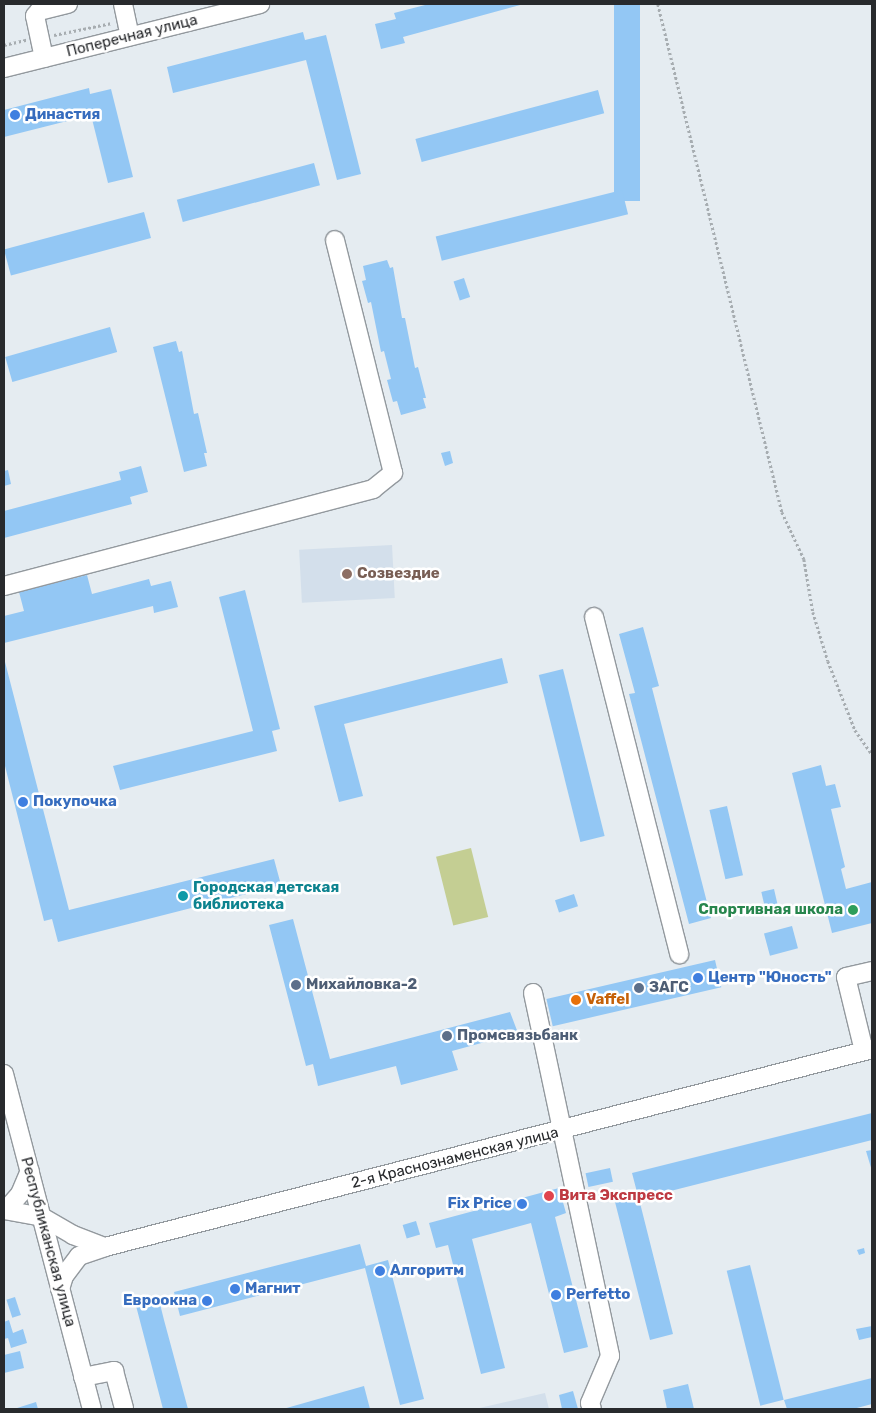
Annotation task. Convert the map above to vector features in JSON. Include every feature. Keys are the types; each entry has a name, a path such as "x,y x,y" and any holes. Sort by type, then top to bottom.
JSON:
{"street":[{"path":"44,58 36,12 68,4"},
{"name":"Поперечная улица","path":"4,68 44,58 126,20 260,4"},
{"path":"4,586 373,489 393,473 335,240"},
{"path":"594,617 680,954"},
{"path":"868,1050 846,977 872,971"},
{"path":"533,993 610,1356 590,1403 592,1409"},
{"name":"2-я Краснознаменская улица","path":"60,1289 64,1276 79,1256 105,1247 561,1131 868,1050"},
{"name":"Республиканская улица","path":"4,1074 92,1409"},
{"path":"6,1210 20,1194 30,1171"},
{"path":"6,1210 42,1217 73,1235 105,1247"},
{"path":"84,1377 114,1371 124,1409"}],"path":[{"path":"658,4 782,512 804,559 813,612 828,661 855,730 872,754"},
{"path":"4,44 126,20"}],"shaded area":[{"name":"Созвездие","path":"392,545 395,598 302,603 299,550"},
{"path":"545,1393 549,1409 475,1409"}],"green space":[{"path":"471,848 488,917 453,926 436,857"}],"building":[{"path":"429,4 524,4 403,37 405,43 381,49 375,24 396,19 394,13"},
{"path":"614,4 640,4 640,201 614,201"},
{"path":"303,32 305,40 326,35 361,174 337,180 306,60 173,93 167,67"},
{"path":"89,88 90,94 111,89 133,177 108,183 91,115 4,137 4,110"},
{"path":"598,90 604,113 422,162 415,139"},
{"path":"314,163 320,185 183,222 177,200"},
{"path":"622,190 628,214 442,261 436,236"},
{"path":"144,212 151,238 11,276 4,250"},
{"path":"387,260 390,268 393,267 402,318 405,318 415,368 418,367 426,398 423,398 426,408 401,415 397,401 393,402 387,380 391,379 384,351 381,352 371,302 368,303 362,281 366,280 363,266"},
{"path":"464,278 470,297 460,300 454,281"},
{"path":"110,327 117,352 12,382 5,357"},
{"path":"176,341 179,352 182,351 194,414 198,413 207,453 204,453 207,466 184,472 153,347"},
{"path":"450,451 453,463 445,466 441,453"},
{"path":"141,466 148,492 130,497 132,504 4,538 4,511 121,480 119,472"},
{"path":"8,470 11,484 4,486 4,471"},
{"path":"87,575 92,594 149,579 151,586 171,581 178,607 154,613 153,606 4,643 4,616 24,611 19,592"},
{"path":"245,590 280,729 272,731 277,751 120,790 113,766 253,731 219,597"},
{"path":"643,627 659,686 652,688 711,918 689,924 629,694 635,693 619,634"},
{"path":"4,658 69,910 274,859 281,885 58,942 52,919 44,921 4,762"},
{"path":"502,658 508,683 344,724 363,796 339,802 314,706"},
{"path":"563,669 605,836 580,842 539,675"},
{"path":"821,765 826,786 835,784 841,807 831,809 845,867 841,869 846,889 872,882 872,923 832,933 792,773"},
{"path":"727,806 743,875 725,879 709,810"},
{"path":"774,889 779,910 766,913 761,892"},
{"path":"574,894 578,906 559,913 555,900"},
{"path":"293,919 330,1059 510,1012 518,1033 452,1051 458,1070 401,1085 396,1066 318,1086 313,1064 306,1066 269,925"},
{"path":"792,926 798,948 770,956 764,934"},
{"path":"715,960 721,987 553,1026 546,999"},
{"path":"872,1113 872,1140 639,1199 673,1334 650,1340 615,1202 638,1196 632,1173"},
{"path":"872,1150 872,1171 866,1151"},
{"path":"610,1168 613,1182 588,1187 586,1173"},
{"path":"559,1188 566,1213 555,1217 588,1347 564,1353 531,1223 472,1239 505,1368 481,1374 448,1245 436,1248 429,1223"},
{"path":"416,1221 420,1234 407,1238 403,1225"},
{"path":"360,1244 366,1266 388,1260 424,1399 400,1405 365,1268 180,1316 174,1292"},
{"path":"864,1248 865,1253 859,1255 857,1250"},
{"path":"750,1265 784,1400 760,1406 727,1271"},
{"path":"158,1296 188,1409 163,1409 135,1302"},
{"path":"15,1297 21,1315 12,1318 6,1300"},
{"path":"9,1320 13,1333 23,1329 27,1343 11,1348 8,1338 4,1339 4,1322"},
{"path":"872,1326 872,1337 859,1340 856,1329"},
{"path":"20,1351 24,1368 4,1373 4,1355"},
{"path":"872,1378 872,1404 853,1409 787,1409 784,1400"},
{"path":"688,1384 694,1409 667,1409 663,1390"},
{"path":"364,1386 370,1409 283,1409"},
{"path":"573,1391 578,1409 562,1409 559,1395"},
{"path":"36,1402 38,1409 14,1409"}],"place":[{"name":"Династия","path":"15,115"},
{"name":"Созвездие","path":"347,574"},
{"name":"Покупочка","path":"23,802"},
{"name":"Городская детская библиотека","path":"183,896"},
{"name":"Спортивная школа","path":"853,910"},
{"name":"Центр \"Юность\"","path":"698,978"},
{"name":"Михайловка-2","path":"296,985"},
{"name":"ЗАГС","path":"639,988"},
{"name":"Vaffel","path":"576,1000"},
{"name":"Промсвязьбанк","path":"447,1036"},
{"name":"Вита Экспресс","path":"549,1196"},
{"name":"Fix Price","path":"522,1204"},
{"name":"Алгоритм","path":"380,1271"},
{"name":"Магнит","path":"235,1289"},
{"name":"Perfetto","path":"556,1295"},
{"name":"Евроокна","path":"207,1301"}]}
